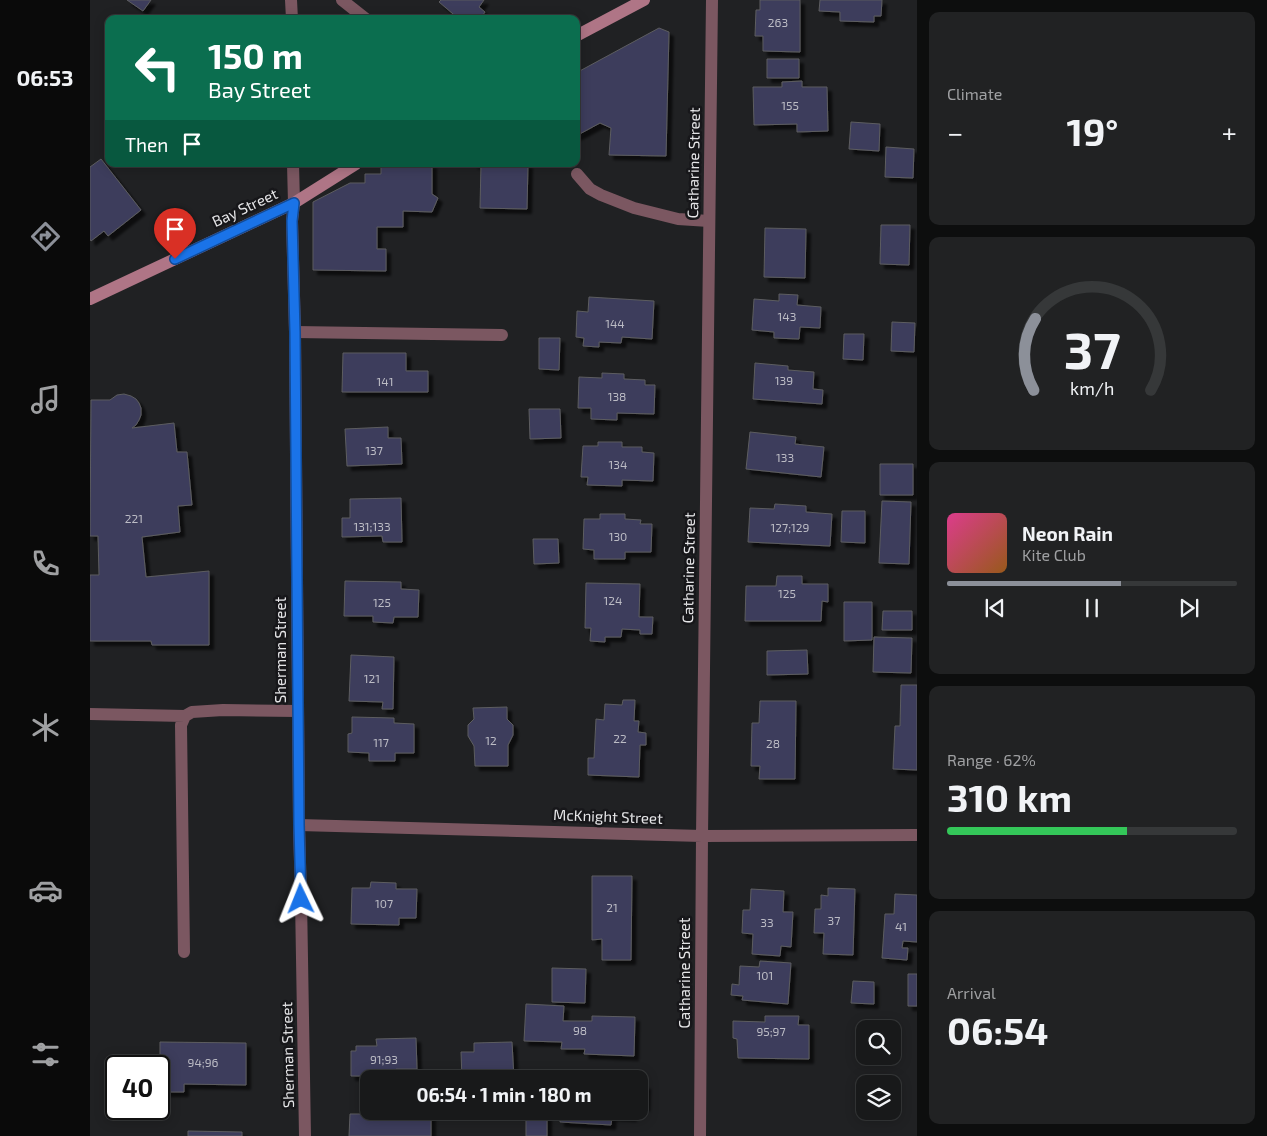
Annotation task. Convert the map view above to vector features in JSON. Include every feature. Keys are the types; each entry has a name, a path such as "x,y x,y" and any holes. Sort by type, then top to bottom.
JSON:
{"main road":[{"path":"580,34 644,0"},
{"name":"Bay Street","path":"90,299 294,203 351,167"}],"street":[{"path":"292,0 292,15"},
{"path":"342,0 361,15"},
{"name":"Catharine Street","path":"700,1136 712,0"},
{"name":"Sherman Street","path":"293,167 294,203 292,221 295,332 299,825 306,1136"},
{"path":"577,174 590,189 634,208 678,219 709,221"},
{"path":"295,332 502,335"},
{"path":"90,714 185,716 192,712 223,710 298,711"},
{"path":"184,952 181,725 185,716"},
{"name":"McKnight Street","path":"299,825 702,836 917,835"}],"building":[{"path":"127,0 151,0 143,11"},
{"path":"441,0 484,0 479,7 485,12 483,15 454,15 439,2"},
{"path":"760,0 800,0 800,52 763,51 763,36 755,36 756,10 760,10"},
{"path":"820,0 882,0 881,16 874,16 874,22 840,21 840,12 819,11"},
{"path":"659,28 669,32 666,156 609,155 611,128 600,123 580,134 580,71"},
{"path":"767,59 799,59 799,78 767,78"},
{"path":"802,81 802,87 827,87 828,131 797,132 797,124 754,125 753,87 782,87 782,82"},
{"path":"851,122 880,124 879,151 849,149"},
{"path":"886,147 914,149 913,178 885,177"},
{"path":"101,159 105,167 107,167 141,210 108,236 104,231 91,241 90,239 90,167"},
{"path":"381,167 432,167 432,194 438,198 432,212 403,211 403,227 377,227 377,249 386,249 386,271 313,270 313,202 350,183 365,183 365,174 381,174"},
{"path":"481,167 528,167 527,209 480,208"},
{"path":"881,225 910,225 909,265 880,264"},
{"path":"765,228 806,229 805,278 764,277"},
{"path":"779,294 798,295 797,305 821,307 820,328 800,327 799,339 774,338 774,332 752,330 754,299 779,301"},
{"path":"589,297 654,301 652,339 622,337 621,343 599,342 599,347 583,346 584,338 576,337 577,311 588,312"},
{"path":"892,322 915,323 914,352 891,351"},
{"path":"844,334 864,334 863,360 843,359"},
{"path":"539,338 560,338 559,370 539,369"},
{"path":"343,353 406,353 406,371 428,371 428,392 342,392"},
{"path":"755,363 788,366 788,370 814,372 813,389 823,390 822,404 753,399"},
{"path":"602,373 624,374 624,379 645,380 645,385 655,385 654,414 617,413 617,420 591,419 591,408 578,408 579,377 602,378"},
{"path":"124,394 136,399 141,408 139,420 132,428 174,423 177,452 187,452 192,505 178,506 180,532 142,537 146,577 209,571 209,645 152,645 151,641 90,641 90,575 99,575 98,536 90,536 91,400 110,400 117,395"},
{"path":"529,409 560,409 561,438 530,439"},
{"path":"388,427 388,438 401,438 402,464 347,466 345,429"},
{"path":"750,432 796,437 795,444 824,447 821,477 746,469"},
{"path":"598,442 622,442 622,447 642,447 642,452 654,453 653,481 622,480 622,486 587,485 588,477 581,477 583,446 598,446"},
{"path":"880,464 913,464 913,495 880,495"},
{"path":"401,498 402,542 383,542 382,536 342,537 342,518 350,518 350,499"},
{"path":"882,501 911,502 909,564 879,563"},
{"path":"775,504 806,506 806,512 832,514 830,546 748,542 750,508 774,509"},
{"path":"842,511 865,511 865,543 841,542"},
{"path":"600,514 625,514 625,519 641,520 640,524 652,524 651,552 625,552 625,559 594,559 594,550 583,549 584,519 600,519"},
{"path":"533,539 558,539 559,563 534,564"},
{"path":"777,576 802,576 802,584 828,584 828,602 822,601 821,621 745,621 746,586 776,586"},
{"path":"345,581 401,582 401,589 419,590 418,617 394,617 393,623 373,622 373,616 344,616"},
{"path":"586,583 640,584 639,617 653,617 652,634 640,634 640,630 622,629 621,637 605,637 605,642 590,641 591,628 585,628"},
{"path":"844,602 872,602 872,640 844,641"},
{"path":"883,611 912,611 912,630 882,630"},
{"path":"874,637 912,638 911,673 873,672"},
{"path":"807,650 808,674 767,675 767,651"},
{"path":"351,655 394,657 393,709 382,709 383,702 349,701"},
{"path":"901,685 917,685 917,770 893,769 895,726 900,726"},
{"path":"623,700 635,700 634,721 639,721 638,732 646,733 646,745 640,745 639,777 588,775 588,758 594,758 596,719 604,720 605,704 622,705"},
{"path":"760,701 796,701 795,779 759,779 760,766 751,766 752,723 759,723"},
{"path":"507,707 507,719 513,725 513,735 508,745 508,766 475,766 474,746 468,736 468,725 474,719 473,708"},
{"path":"352,717 394,718 394,723 414,724 414,753 395,753 395,761 369,761 369,753 348,752 348,734 352,733"},
{"path":"592,876 632,876 631,960 602,960 602,939 592,940"},
{"path":"371,882 396,883 396,889 417,889 416,918 399,918 399,925 351,924 352,888 370,888"},
{"path":"828,888 855,889 853,955 823,954 824,933 814,933 815,909 821,909 821,895 828,896"},
{"path":"751,889 784,891 783,912 793,912 791,947 781,946 780,956 752,954 753,934 742,933 743,910 750,910"},
{"path":"895,894 917,895 917,942 903,941 902,948 908,948 907,960 882,958 885,914 894,914"},
{"path":"760,961 791,963 788,1004 742,1000 743,996 731,995 732,984 739,985 740,966 759,967"},
{"path":"552,968 586,969 585,1003 552,1002"},
{"path":"908,974 917,974 917,1006 908,1006"},
{"path":"853,981 874,982 874,1004 851,1003"},
{"path":"526,1004 564,1006 563,1021 592,1021 592,1016 635,1017 634,1056 584,1054 585,1049 561,1049 562,1042 524,1041"},
{"path":"765,1016 799,1016 798,1025 809,1025 809,1059 738,1058 737,1039 733,1038 733,1021 765,1022"},
{"path":"416,1038 417,1069 360,1070 360,1076 351,1076 351,1051 356,1051 356,1046 377,1046 376,1039"},
{"path":"160,1042 246,1043 246,1085 184,1084 184,1092 170,1092 170,1055 160,1055"},
{"path":"512,1042 514,1070 462,1070 461,1052 474,1052 474,1043"},
{"path":"350,1114 360,1114 360,1120 431,1120 431,1136 349,1136"},
{"path":"526,1120 547,1120 547,1136 526,1136"},
{"path":"560,1120 612,1120 611,1125 560,1122"},
{"path":"188,1131 242,1132 242,1136 188,1136"}],"route":[{"path":"175,259 294,203 292,221 295,332 301,899"}]}
